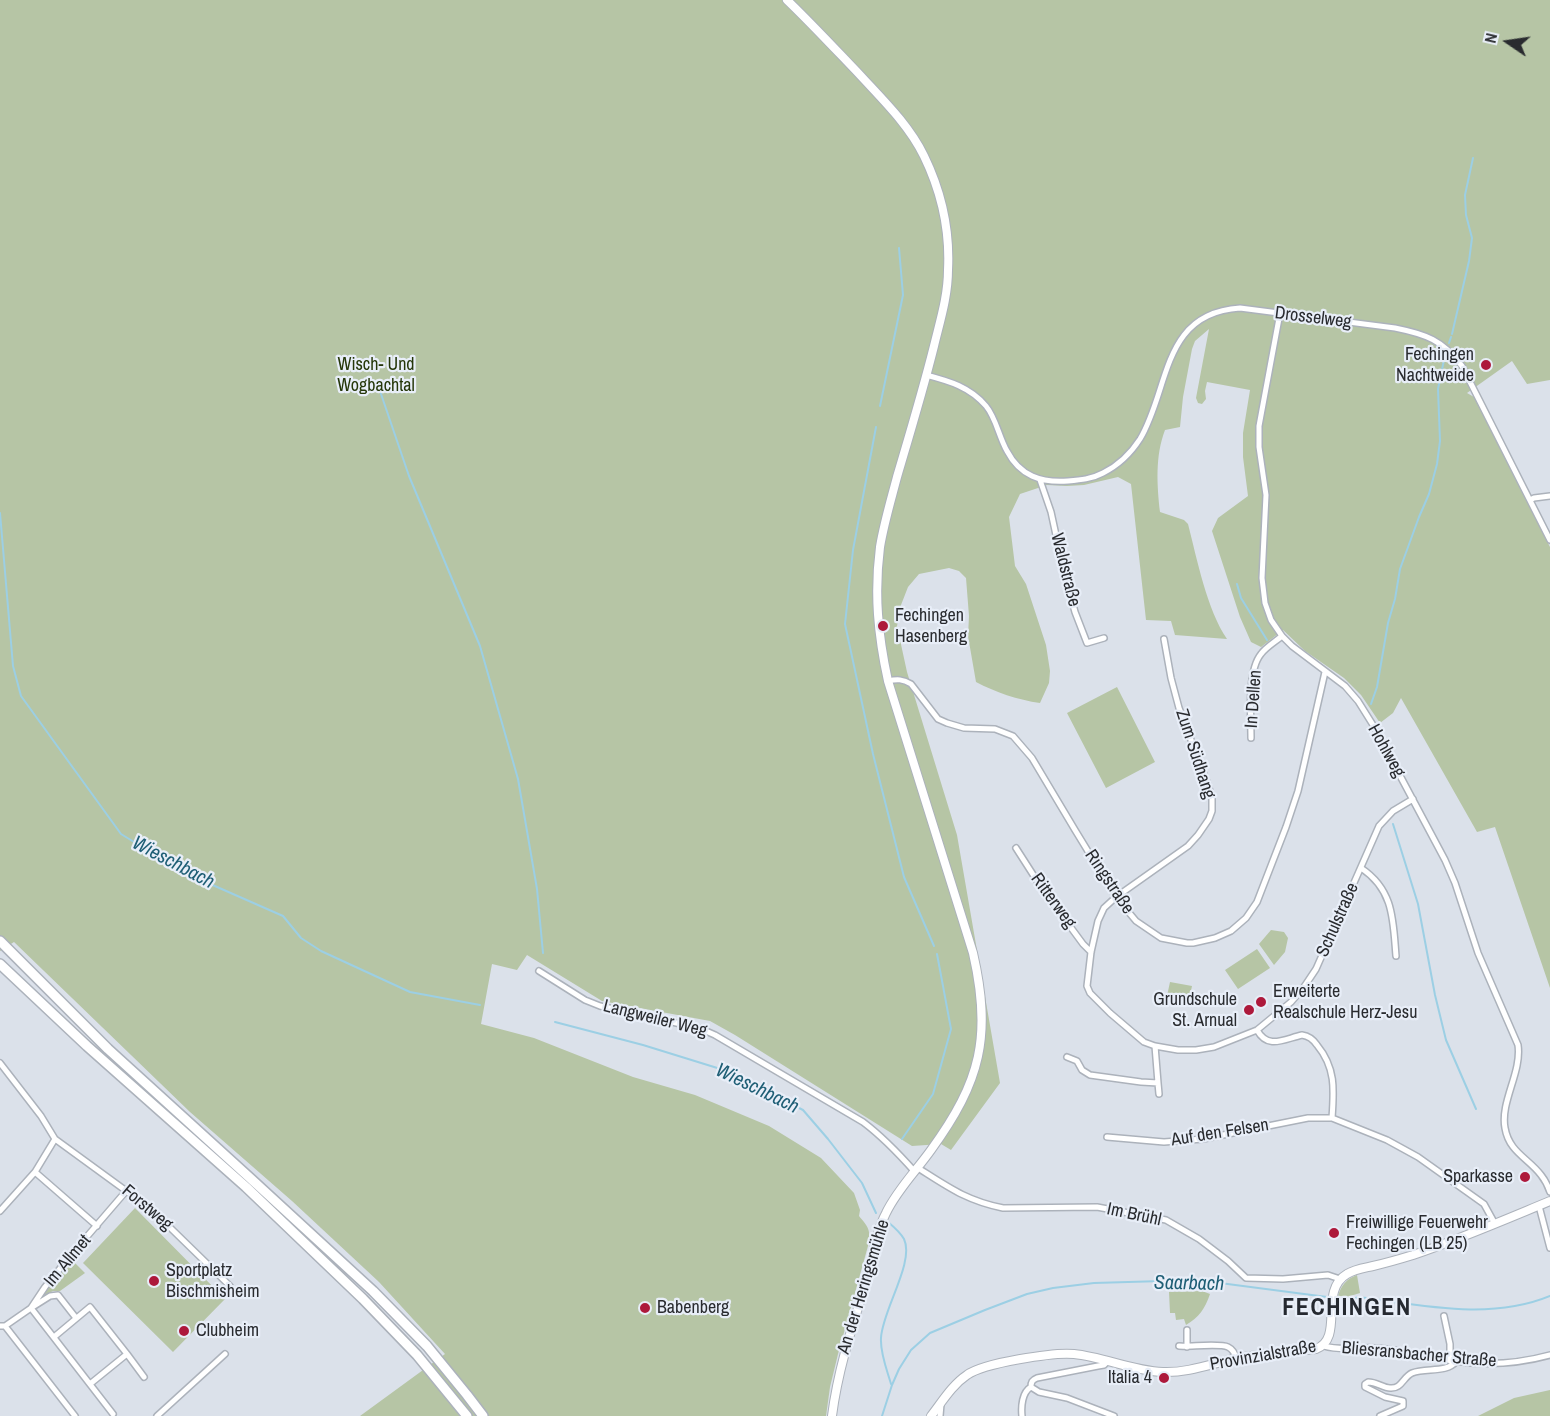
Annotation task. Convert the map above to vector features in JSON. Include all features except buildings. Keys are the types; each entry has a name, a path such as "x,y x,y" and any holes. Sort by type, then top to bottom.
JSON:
{"highway":[{"path":"0,941 108,1049 373,1291 427,1346 483,1416"},
{"path":"0,964 149,1102 246,1186 363,1299 417,1355 467,1416"}],"main road":[{"name":"An der Heringsmühle","path":"787,0 873,89 908,129 924,155 942,205 948,270 946,298 887,512 880,545 876,592 881,649 888,681 973,953 979,976 982,1010 981,1048 971,1082 953,1117 895,1198 879,1227 868,1275 840,1366 832,1416"},
{"path":"1340,1279 1355,1269 1375,1266 1468,1236 1550,1201"},
{"name":"Provinzialstraße","path":"931,1416 966,1375 988,1365 1073,1353 1147,1371 1163,1372 1188,1370 1262,1354 1316,1349 1324,1346 1327,1341 1333,1293 1340,1279"}],"street":[{"name":"Drosselweg","path":"1040,480 1049,482 1092,478 1114,466 1140,439 1172,354 1181,339 1198,323 1218,312 1240,308 1395,328 1432,338 1442,345 1454,354 1462,366 1550,540"},
{"name":"Hohlweg","path":"1280,313 1259,426 1258,447 1267,509 1262,578 1265,603 1271,620 1282,636 1345,686 1358,701 1445,860 1478,953 1518,1045 1518,1062 1509,1094 1505,1129 1512,1146 1541,1174 1550,1192"},
{"path":"926,375 956,383 978,398 988,408 1013,460 1026,474 1040,480"},
{"name":"Waldstraße","path":"1040,480 1051,512 1075,612 1087,643 1104,639"},
{"path":"1530,500 1550,496"},
{"name":"In Dellen","path":"1251,738 1252,676 1255,665 1260,655 1282,636"},
{"name":"Zum Südhang","path":"1116,897 1188,846 1204,828 1212,811 1212,798 1208,785 1179,708 1164,639"},
{"name":"Ringstraße","path":"888,681 905,680 911,684 938,718 947,723 964,728 995,729 1013,736 1032,758 1116,897 1136,921 1161,938 1187,943 1215,938 1231,931 1246,918 1257,902 1296,800 1326,672"},
{"name":"Schulstraße","path":"1116,897 1104,908 1098,921 1087,986 1090,993 1144,1042 1178,1050 1214,1047 1257,1030 1291,1002 1304,987 1316,969 1379,826 1393,812 1413,799"},
{"name":"Ritterweg","path":"1016,848 1041,887 1091,952"},
{"path":"1361,868 1378,882 1385,892 1393,922 1396,956"},
{"name":"Langweiler Weg","path":"539,971 585,1000 600,1006 699,1028 715,1035 863,1122 917,1170"},
{"path":"1257,1030 1261,1038 1273,1042 1307,1035 1328,1062 1332,1074 1334,1095 1332,1118 1387,1140 1418,1156 1484,1203 1495,1224"},
{"path":"1155,1046 1159,1094"},
{"path":"1067,1057 1077,1061 1082,1070 1090,1075 1158,1083"},
{"path":"0,1063 41,1116 55,1139 34,1172 0,1211"},
{"name":"Auf den Felsen","path":"1107,1137 1164,1142 1203,1139 1308,1118 1332,1118"},
{"name":"Forstweg","path":"55,1139 159,1215 231,1286"},
{"name":"Im Brühl","path":"917,1170 964,1197 990,1206 1003,1208 1096,1207 1166,1220 1199,1239 1246,1278 1283,1279 1328,1275 1340,1279"},
{"path":"34,1172 97,1226"},
{"name":"Im Allmet","path":"2,1326 31,1308 51,1279 127,1190"},
{"path":"1539,1206 1550,1248"},
{"path":"76,1318 58,1295 50,1296 31,1308 113,1414"},
{"path":"54,1337 90,1307 144,1377"},
{"path":"1380,1416 1403,1406 1403,1401 1385,1398 1365,1388 1365,1384 1377,1383 1388,1389 1398,1387 1412,1373 1448,1368 1454,1361 1444,1316"},
{"path":"2,1326 75,1416"},
{"path":"1187,1330 1187,1347"},
{"path":"1179,1347 1220,1345 1228,1347 1236,1358"},
{"name":"Bliesransbacher Straße","path":"1324,1346 1374,1348 1454,1361 1489,1364 1550,1355"},
{"path":"90,1384 127,1354"},
{"path":"157,1416 225,1354"},
{"path":"1022,1416 1021,1409 1025,1392 1031,1387 1033,1380 1104,1365 1108,1361"},
{"path":"1031,1387 1039,1392 1067,1398 1114,1416"},
{"path":"940,1416 942,1402"}],"green space":[{"name":"Wisch- Und Wogbachtal","path":"0,0 1550,0 1550,380 1527,384 1512,361 1467,393 1474,397 1550,547 1550,988 1495,827 1477,832 1401,698 1393,713 1380,723 1361,695 1344,678 1305,651 1283,630 1261,647 1251,642 1240,617 1212,531 1218,518 1248,496 1243,457 1243,433 1250,390 1207,382 1206,399 1202,404 1198,403 1196,398 1209,329 1195,341 1192,349 1180,427 1165,430 1158,460 1158,491 1160,512 1184,520 1188,524 1208,599 1227,639 1175,635 1171,621 1146,620 1131,484 1118,477 1084,485 1047,485 1020,494 1009,517 1015,566 1026,584 1046,645 1050,671 1049,683 1040,703 1007,695 976,682 968,636 966,578 959,571 949,568 919,574 908,587 901,605 897,626 907,672 957,835 1000,1083 951,1150 941,1144 912,1146 710,1021 602,1001 527,955 517,970 492,964 481,1024 534,1038 633,1077 695,1095 769,1126 821,1158 854,1193 860,1210 859,1216 869,1233 869,1241 838,1354 826,1416 360,1416 445,1354 379,1282 292,1201 190,1112 14,942 0,951"},
{"path":"1117,687 1155,762 1106,788 1067,713"},
{"path":"1271,930 1284,932 1288,938 1285,952 1274,965 1259,944"},
{"path":"1257,949 1270,968 1238,989 1225,970"},
{"path":"1170,982 1192,986 1189,1000 1167,996"},
{"name":"Sportplatz Bischmisheim","path":"135,1208 225,1299 173,1352 83,1263"},
{"path":"72,1260 85,1273 60,1291 42,1294"},
{"path":"1357,1275 1360,1293 1347,1297 1338,1296 1344,1283"},
{"path":"1202,1291 1210,1294 1198,1316 1186,1325 1184,1319 1176,1320 1175,1313 1170,1313 1169,1292"},
{"path":"1550,1390 1550,1416 1478,1416 1514,1398"}],"waterway":[{"path":"1452,334 1472,238 1466,215 1465,195 1473,158"},
{"path":"880,406 903,295 899,248"},
{"path":"1449,343 1451,337"},
{"path":"1371,704 1377,687 1400,569 1429,494 1437,464 1440,441 1438,389 1445,355"},
{"path":"380,391 409,476 480,646 518,779 537,889 543,953"},
{"path":"876,427 853,550 845,624 873,754 904,877 934,946"},
{"name":"Wieschbach","path":"0,513 13,666 21,696 121,834 183,872 283,916 301,938 321,951 410,992 480,1005"},
{"path":"1237,584 1241,598 1267,640"},
{"path":"1393,824 1418,904 1446,1040 1476,1109"},
{"path":"902,1139 933,1094 951,1029 937,954"},
{"name":"Wieschbach","path":"555,1022 643,1045 727,1071 803,1110 862,1183 876,1213"},
{"name":"Wieschbach","path":"888,1222 902,1236 906,1249 902,1273 881,1338 891,1384"},
{"name":"Saarbach","path":"882,1416 899,1369 911,1350 930,1333 1027,1294 1053,1288 1094,1283 1197,1280 1350,1300 1359,1297 1455,1309 1504,1308 1527,1304 1550,1296"}],"place":[{"name":"Fechingen Nachtweide","path":"1486,365"},
{"name":"Fechingen Hasenberg","path":"883,626"},
{"name":"Erweiterte Realschule Herz-Jesu","path":"1261,1002"},
{"name":"Grundschule St. Arnual","path":"1249,1010"},
{"name":"Sparkasse","path":"1525,1177"},
{"name":"Freiwillige Feuerwehr Fechingen (LB 25)","path":"1334,1233"},
{"name":"Sportplatz Bischmisheim","path":"154,1281"},
{"name":"Babenberg","path":"645,1308"},
{"name":"Clubheim","path":"184,1331"},
{"name":"Italia 4","path":"1164,1378"}],"district":[{"name":"FECHINGEN","path":"1347,1309"}]}
